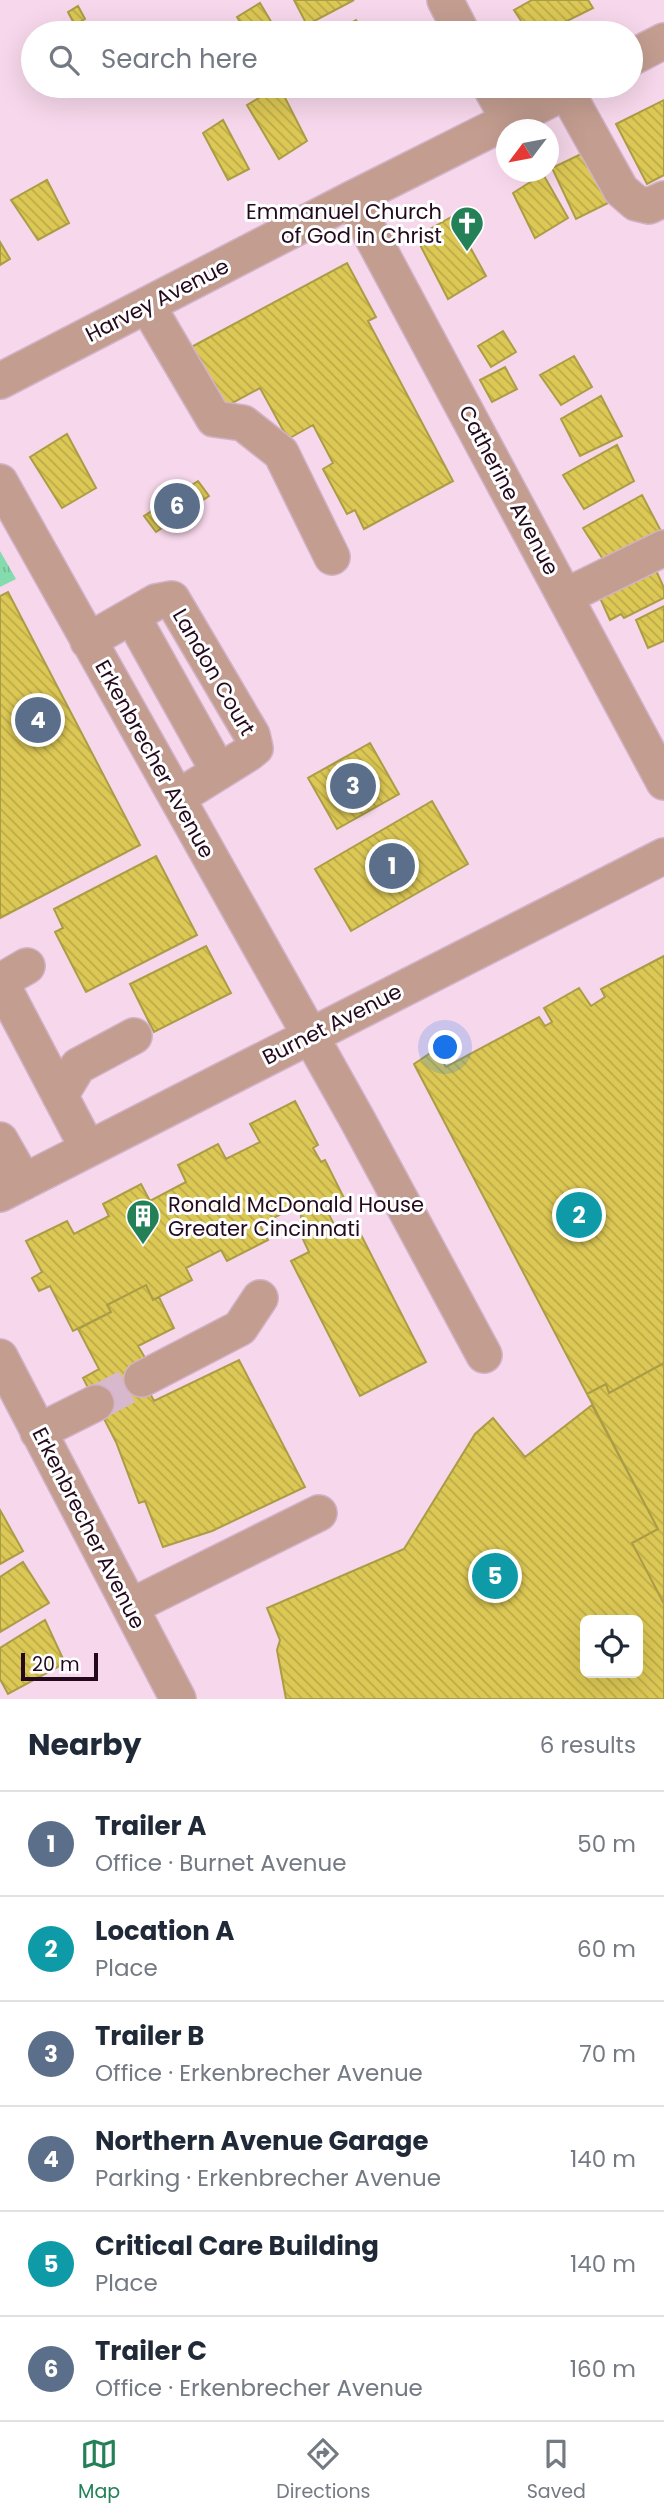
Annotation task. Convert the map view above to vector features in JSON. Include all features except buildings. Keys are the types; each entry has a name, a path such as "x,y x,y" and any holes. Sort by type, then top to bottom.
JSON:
{"street":[{"path":"445,0 456,21"},
{"path":"643,52 664,41"},
{"path":"497,98 508,119"},
{"name":"Harvey Avenue","path":"511,119 553,98"},
{"path":"575,98 621,190 636,203 649,206 664,199"},
{"name":"Harvey Avenue","path":"0,381 496,127"},
{"name":"Catherine Avenue","path":"352,199 664,782"},
{"path":"147,305 214,418 243,423 281,453 332,557"},
{"name":"Erkenbrecher Avenue","path":"0,481 484,1355"},
{"path":"566,596 664,548"},
{"name":"Landon Court","path":"88,641 156,602 172,599 252,735 266,749 219,772 177,798"},
{"path":"132,616 219,772"},
{"path":"177,696 215,671"},
{"name":"Burnet Avenue","path":"12,1188 664,856"},
{"path":"9,976 60,1096 88,1149"},
{"path":"60,1096 78,1066 134,1036"},
{"path":"0,1140 12,1188"},
{"path":"142,1379 240,1328 260,1298"},
{"name":"Erkenbrecher Avenue","path":"0,1357 178,1699"},
{"path":"38,1432 96,1403"},
{"path":"130,1607 319,1513"}],"green space":[{"path":"0,551 16,579 0,587"}],"tunnel":[{"path":"96,1403 142,1379"}],"place":[{"name":"Emmanuel Church of God in Christ","path":"467,253"},
{"name":"Trailer C","path":"177,506"},
{"name":"Northern Avenue Garage","path":"38,720"},
{"name":"Trailer B","path":"353,786"},
{"name":"Trailer A","path":"392,866"},
{"name":"Location A","path":"579,1215"},
{"name":"Ronald McDonald House Greater Cincinnati","path":"143,1246"},
{"name":"Critical Care Building","path":"495,1576"}]}
